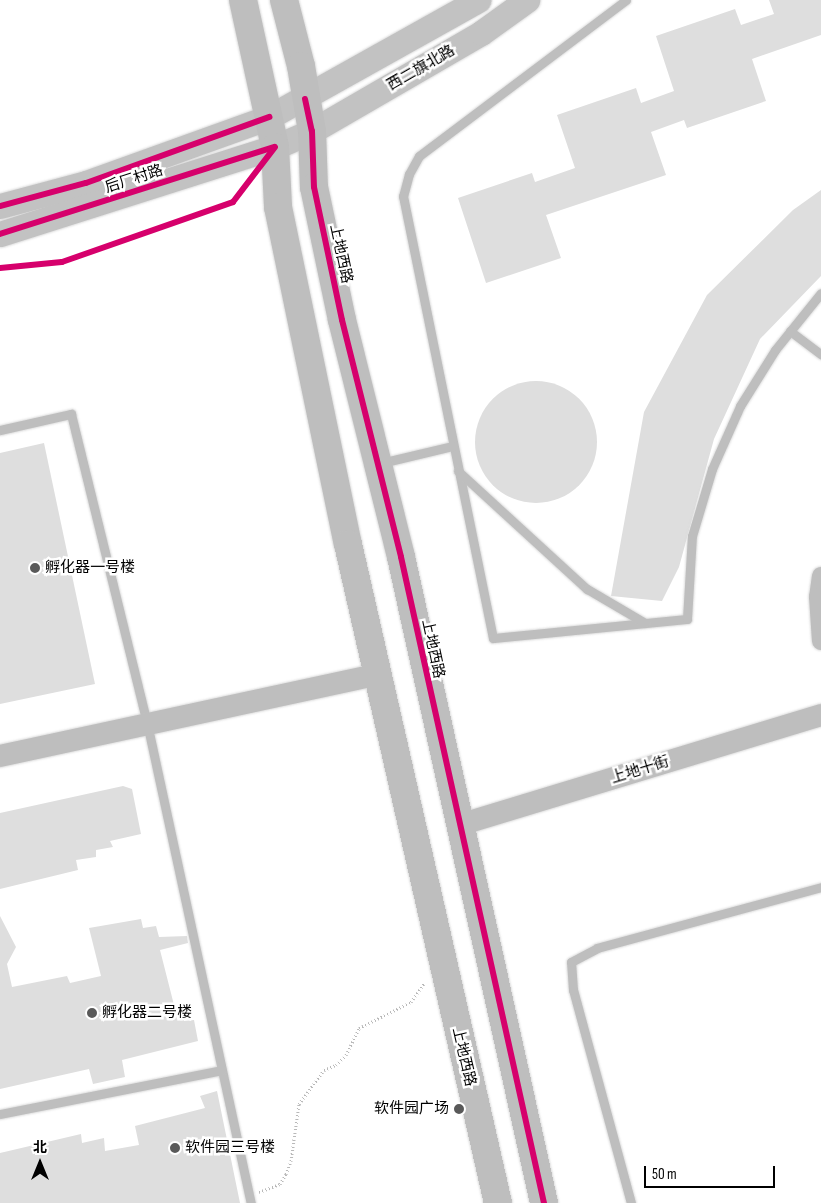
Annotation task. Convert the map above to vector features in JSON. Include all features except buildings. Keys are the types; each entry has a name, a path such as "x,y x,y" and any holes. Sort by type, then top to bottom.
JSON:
{"main road":[{"name":"上地西路","path":"243,0 275,147 278,207 378,674 498,1203"},
{"name":"上地西路","path":"284,0 301,66 305,99 312,131 314,186 376,464 401,557 544,1203"},
{"name":"西二旗北路","path":"269,117 305,99 478,0"},
{"name":"西二旗北路","path":"275,147 312,131 481,33 527,0"},
{"name":"后厂村路","path":"0,206 86,183 269,117"},
{"name":"后厂村路","path":"0,234 275,147"}],"street":[{"path":"821,576 818,597 821,641"},
{"path":"0,756 378,674"},
{"name":"上地十街","path":"459,825 821,715"}],"lane":[{"path":"626,0 435,142 419,156 409,174 402,196 405,219 493,638 687,619 692,536 712,469 740,406 790,331 821,293"},
{"path":"790,331 821,354"},
{"path":"0,430 71,414 147,724 250,1198"},
{"path":"376,464 453,446"},
{"path":"458,471 587,589 646,623"},
{"path":"631,1203 573,990 571,962 597,948 821,887"},
{"path":"0,1114 222,1070"}],"path":[{"path":"250,1198 280,1184 291,1161 299,1104 324,1070 336,1065 346,1055 359,1028 411,1002 426,980"}],"cycle path":[{"path":"305,99 312,131 314,187 342,320 401,557 544,1203"},
{"path":"0,206 86,183 269,117"},
{"path":"0,234 275,147"},
{"path":"0,268 62,262 233,202 275,147"}],"place":[{"name":"孵化器一号楼","path":"35,568"},
{"name":"孵化器二号楼","path":"92,1013"},
{"name":"软件园广场","path":"459,1109"},
{"name":"软件园三号楼","path":"175,1148"}]}
